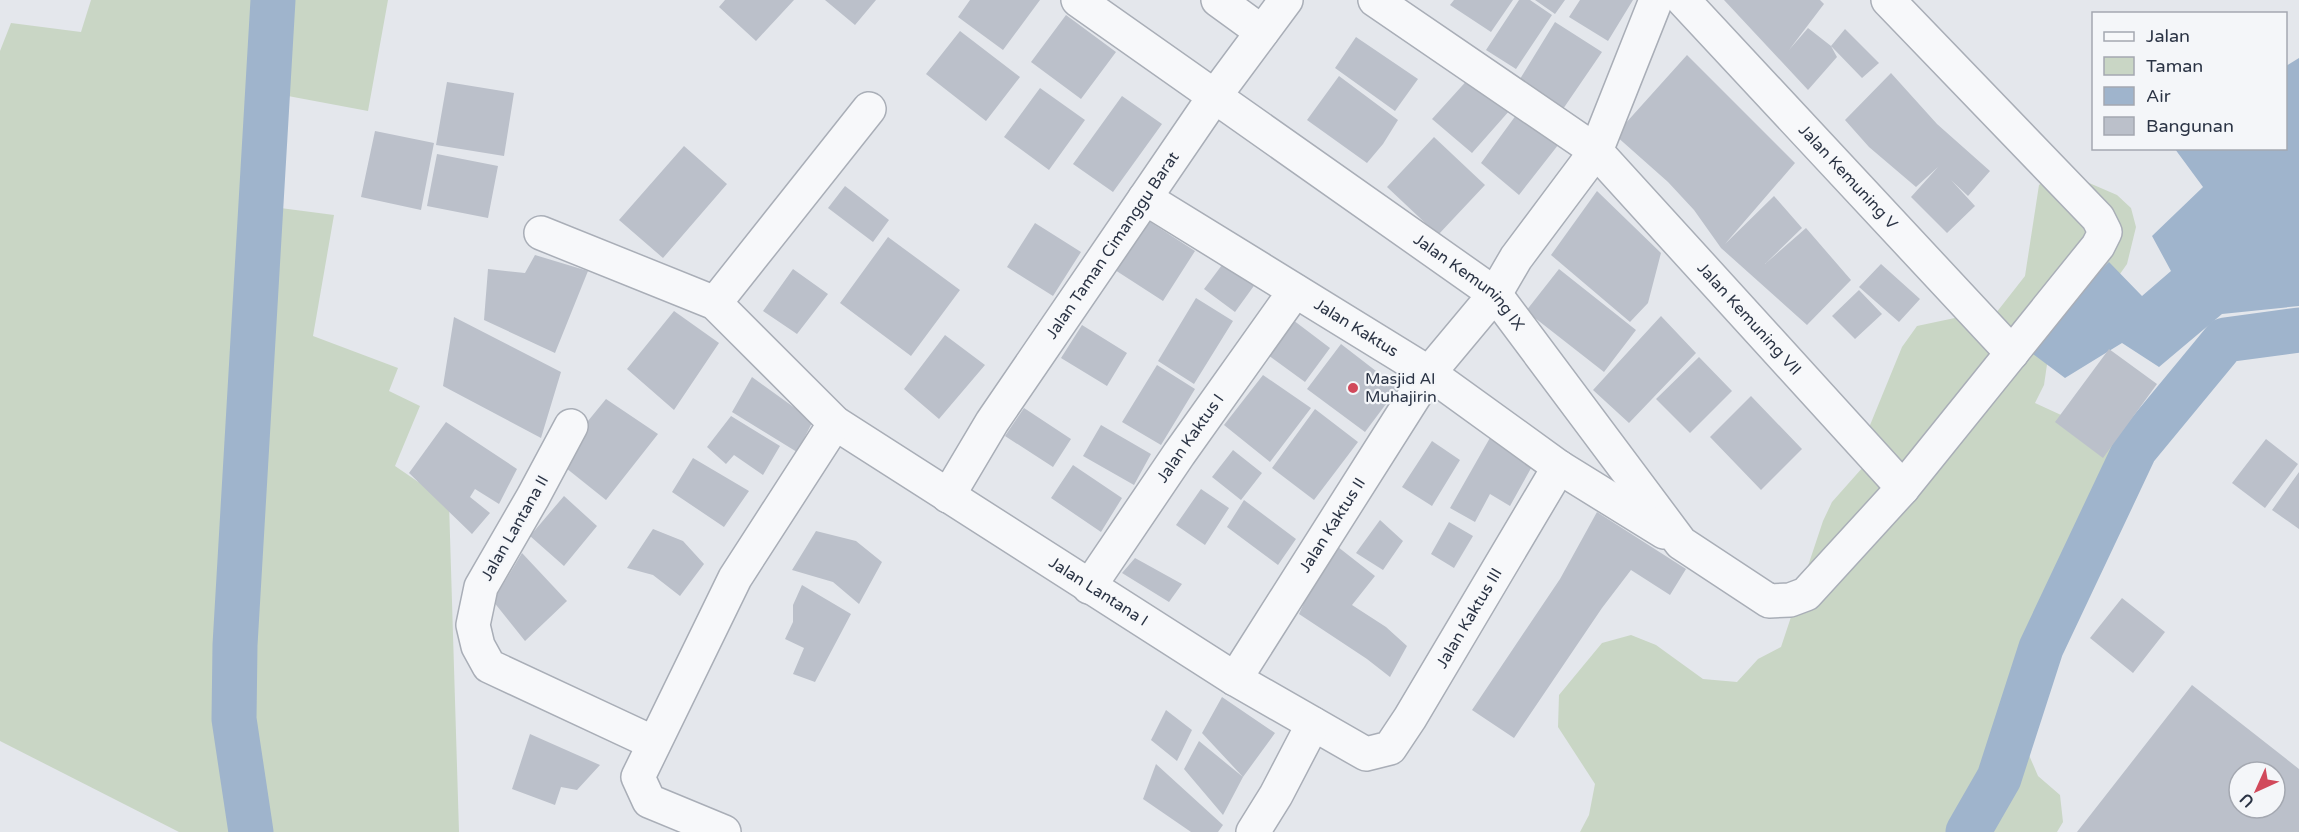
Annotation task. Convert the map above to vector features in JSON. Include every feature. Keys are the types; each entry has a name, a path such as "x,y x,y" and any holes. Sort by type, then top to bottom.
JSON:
{"street":[{"name":"Jalan Kemuning IX","path":"1078,0 1494,294 1681,543 1769,601 1790,600 1806,594 1903,488"},
{"path":"1218,0 1262,32"},
{"name":"Jalan Taman Cimanggu Barat","path":"948,496 992,422 1214,97 1286,0"},
{"name":"Jalan Kemuning VII","path":"1375,0 1596,151 1903,488"},
{"path":"1596,151 1656,0"},
{"name":"Jalan Kemuning V","path":"1683,0 2012,353"},
{"path":"1887,0 2098,218 2105,232 2098,246 1903,488"},
{"path":"541,233 715,303 869,109"},
{"name":"Jalan Kaktus II","path":"1235,679 1429,373 1494,294 1516,258 1596,151"},
{"name":"Jalan Kaktus","path":"1145,198 1429,373 1559,467 1681,543"},
{"name":"Jalan Kaktus I","path":"1089,587 1179,454 1295,291"},
{"name":"Jalan Lantana I","path":"715,303 835,423 1235,679 1366,754"},
{"path":"724,832 650,801 638,777 735,578 835,423"},
{"name":"Jalan Lantana II","path":"572,426 481,587 473,625 478,646 489,666 654,743"},
{"name":"Jalan Kaktus III","path":"1366,754 1390,748 1559,467"},
{"path":"1252,832 1276,795 1312,724"}],"green space":[{"path":"91,0 388,0 368,111 272,93 265,206 334,215 313,336 398,368 389,391 420,406 395,466 449,503 459,832 179,832 0,741 0,51 11,23 81,32"},
{"path":"2059,170 2117,195 2131,208 2136,227 2127,264 2115,281 2050,344 2044,385 2035,403 2135,449 2061,605 2016,725 2038,776 2060,795 2063,822 2057,832 1580,832 1589,815 1595,784 1558,727 1559,695 1602,643 1631,635 1656,645 1703,679 1737,682 1758,659 1781,647 1823,521 1832,502 1879,449 1868,430 1902,347 1917,326 1983,312 1996,313 2025,276 2039,185"}],"water":[{"path":"2299,58 2299,306 2222,314 2159,367 2122,343 2065,378 2033,354 2058,310 2109,262 2142,296 2171,271 2152,236 2203,187 2176,150 2287,150 2287,65"}],"building":[{"path":"725,0 794,0 756,41 719,7"},
{"path":"825,0 876,0 855,25"},
{"path":"970,0 1040,0 1003,50 958,17"},
{"path":"1454,0 1513,0 1491,32 1450,5"},
{"path":"1519,0 1530,0 1552,15 1516,69 1486,50"},
{"path":"1535,0 1565,0 1555,14"},
{"path":"1580,0 1633,0 1608,41 1569,17"},
{"path":"1724,0 1820,0 1824,4 1789,50 1808,28 1831,46 1837,57 1808,90"},
{"path":"1066,15 1116,52 1081,99 1031,62"},
{"path":"1555,22 1602,52 1563,109 1520,79"},
{"path":"1845,29 1879,63 1862,78 1831,46"},
{"path":"960,31 1020,77 986,121 926,74"},
{"path":"1356,37 1418,79 1395,111 1335,68"},
{"path":"1687,55 1795,163 1725,244 1774,196 1802,228 1765,264 1806,228 1851,280 1807,325 1721,248 1694,210 1668,182 1615,135"},
{"path":"1891,73 1937,124 1990,171 1968,196 1951,180 1975,206 1947,233 1911,197 1938,167 1916,187 1869,147 1845,120"},
{"path":"1339,76 1398,120 1383,144 1367,163 1307,120"},
{"path":"1471,76 1510,110 1472,153 1432,119"},
{"path":"447,82 514,93 504,156 436,145"},
{"path":"1040,88 1085,120 1049,170 1004,137"},
{"path":"1122,96 1162,124 1113,192 1073,164"},
{"path":"1522,107 1562,140 1519,195 1481,163"},
{"path":"375,131 434,143 421,210 361,197"},
{"path":"1434,137 1485,185 1438,235 1387,187"},
{"path":"684,146 727,184 663,258 619,220"},
{"path":"437,154 498,166 488,218 427,206"},
{"path":"845,186 889,220 873,242 828,208"},
{"path":"1597,191 1661,253 1648,303 1630,322 1551,255"},
{"path":"1147,220 1195,251 1163,301 1115,270"},
{"path":"1035,223 1081,252 1053,296 1007,267"},
{"path":"888,237 960,290 911,356 840,303"},
{"path":"535,255 588,271 555,353 484,320 488,269 525,273"},
{"path":"1225,261 1256,283 1235,312 1204,289"},
{"path":"1881,264 1920,299 1899,322 1859,287"},
{"path":"793,269 828,294 797,334 763,311"},
{"path":"1559,269 1636,330 1604,372 1526,311"},
{"path":"1859,290 1882,314 1855,339 1832,316"},
{"path":"1196,298 1233,321 1194,384 1158,361"},
{"path":"674,311 719,343 674,410 627,369"},
{"path":"1661,316 1696,353 1629,423 1593,390"},
{"path":"454,317 561,372 541,438 443,386"},
{"path":"1293,320 1330,348 1305,382 1268,355"},
{"path":"1082,325 1127,353 1107,386 1061,358"},
{"path":"945,335 985,365 939,419 904,389"},
{"name":"Masjid Al Muhajirin","path":"1341,344 1398,388 1365,432 1307,389"},
{"path":"2109,349 2157,384 2103,458 2055,422"},
{"path":"1699,357 1732,391 1690,433 1656,399"},
{"path":"1157,365 1195,389 1161,445 1122,422"},
{"path":"1263,375 1311,408 1270,462 1224,425"},
{"path":"752,377 813,421 797,452 732,412"},
{"path":"1751,396 1802,449 1761,490 1710,437"},
{"path":"606,399 658,434 606,500 556,460"},
{"path":"1024,408 1071,439 1053,467 1005,436"},
{"path":"1315,409 1358,442 1314,500 1272,468"},
{"path":"731,416 780,446 763,475 734,455 726,464 707,447"},
{"path":"446,422 517,469 499,504 475,489 470,497 490,513 472,534 409,473"},
{"path":"1101,425 1151,454 1134,485 1083,456"},
{"path":"1491,436 1535,461 1510,506 1490,494 1475,522 1450,508"},
{"path":"2266,439 2298,464 2265,508 2232,483"},
{"path":"1432,441 1460,460 1432,506 1402,487"},
{"path":"1233,450 1262,473 1241,500 1212,477"},
{"path":"693,458 749,491 724,527 672,492"},
{"path":"1073,465 1122,498 1101,532 1051,498"},
{"path":"2299,472 2299,529 2272,510"},
{"path":"1201,489 1229,508 1205,545 1176,525"},
{"path":"564,496 597,526 564,566 530,536"},
{"path":"1244,500 1296,539 1278,565 1227,527"},
{"path":"1597,512 1686,569 1670,595 1631,570 1602,608 1514,738 1472,710 1560,579"},
{"path":"1380,520 1403,541 1383,570 1356,553"},
{"path":"1449,522 1473,536 1454,568 1431,554"},
{"path":"653,529 683,541 704,564 680,596 653,575 627,568"},
{"path":"816,531 856,541 882,562 859,604 833,582 792,570"},
{"path":"1338,547 1375,576 1352,605 1386,627 1407,646 1390,677 1299,614 1314,581"},
{"path":"522,553 567,601 525,641 493,601"},
{"path":"1135,558 1182,584 1169,602 1122,573"},
{"path":"802,585 851,614 815,682 793,674 804,648 785,639 793,622 793,605"},
{"path":"2122,598 2165,632 2133,673 2090,638"},
{"path":"2192,685 2299,769 2299,832 2077,832"},
{"path":"1222,697 1275,733 1243,777 1202,733"},
{"path":"1166,710 1192,730 1177,761 1151,740"},
{"path":"530,734 600,765 577,790 561,787 555,805 512,789"},
{"path":"1199,741 1243,777 1223,815 1184,769"},
{"path":"1156,764 1223,825 1218,832 1191,832 1143,799"}],"waterway":[{"path":"251,832 234,719 235,645 273,0"},
{"path":"1968,832 1999,778 2041,648 2135,449 2225,340 2299,330"}],"place":[{"name":"Masjid Al Muhajirin","path":"1353,388"}]}
